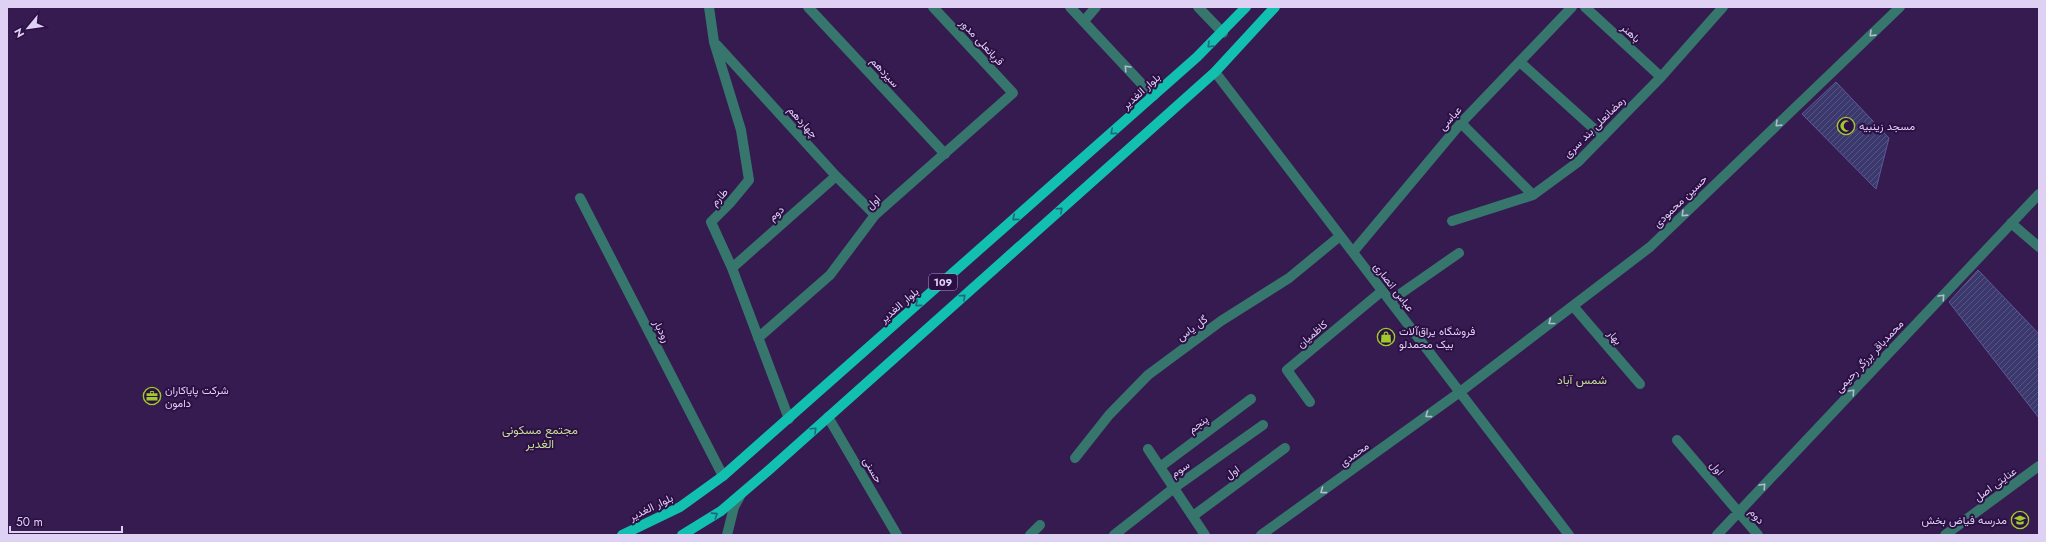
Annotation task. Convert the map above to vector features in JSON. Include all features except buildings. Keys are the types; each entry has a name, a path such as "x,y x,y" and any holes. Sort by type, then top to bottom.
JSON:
{"main road":[{"name":"بلوار الغدیر","path":"622,535 680,507 723,476 1153,96 1223,33 1246,7"},
{"name":"109","path":"682,535 721,511 741,495 1214,72 1275,7"}],"street":[{"name":"سیزدهم","path":"808,7 945,154"},
{"name":"قربانعلی مدور","path":"933,7 1013,93"},
{"path":"1070,7 1153,96"},
{"path":"1084,21 1096,7"},
{"path":"1198,7 1223,33"},
{"name":"عباسی","path":"1353,252 1461,123 1572,7"},
{"name":"باهنر","path":"1585,7 1661,77"},
{"name":"حسین محمودی","path":"1460,392 1650,247 1900,7"},
{"name":"طارم","path":"710,8 714,42 741,130 749,180 730,203 711,222 732,268 789,418"},
{"name":"رمضانعلی بند سری","path":"1452,221 1533,195 1578,162 1661,77 1718,9"},
{"name":"چهاردهم","path":"714,42 836,176 875,216"},
{"path":"1520,62 1603,137"},
{"name":"عباس انصاری","path":"1214,72 1569,535"},
{"name":"اول","path":"758,338 830,275 875,216 1013,93"},
{"path":"1461,123 1533,195"},
{"name":"دوم","path":"732,268 836,176"},
{"name":"محمدباقر برزگر رحیمی","path":"1717,535 2039,194"},
{"name":"رودبار","path":"580,198 723,476"},
{"path":"2012,223 2039,247"},
{"name":"گل یاس","path":"1075,458 1109,415 1148,375 1221,321 1289,278 1340,236"},
{"path":"1390,301 1459,252"},
{"name":"کاظمیان","path":"1310,402 1287,370 1382,291"},
{"name":"بهار","path":"1573,306 1640,384"},
{"name":"محمدی","path":"1261,535 1460,392"},
{"name":"پنجم","path":"1160,467 1251,400"},
{"name":"حسنی","path":"828,417 897,535"},
{"name":"سوم","path":"1114,535 1174,488 1263,425"},
{"name":"اول","path":"1677,440 1738,512"},
{"name":"اول","path":"1193,516 1285,448"},
{"path":"1148,449 1205,535"},
{"name":"عنایتی اصل","path":"1945,535 2039,466"},
{"path":"727,535 734,507 741,495"},
{"name":"دوم","path":"1738,512 1758,535"},
{"path":"1030,535 1040,525"}],"place":[{"name":"مسجد زینبیه","path":"1846,126"},
{"name":"فروشگاه یراق‌آلات بیک محمدلو","path":"1386,337"},
{"name":"شرکت پایاکاران دامون","path":"152,396"},
{"name":"مدرسه فیاض بخش","path":"2020,520"}],"district":[{"name":"شمس آباد","path":"1582,380"},
{"name":"مجتمع مسکونی الغدیر","path":"540,437"}]}
